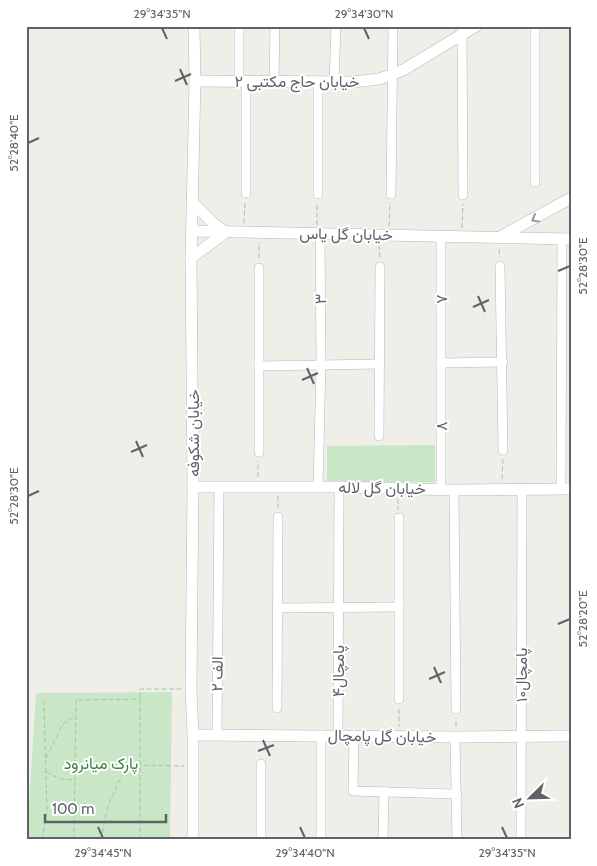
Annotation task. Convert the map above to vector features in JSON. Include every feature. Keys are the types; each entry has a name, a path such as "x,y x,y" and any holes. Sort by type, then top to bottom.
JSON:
{"street":[{"name":"خیابان شکوفه","path":"192,840 190,689 193,487 191,258 194,26"},
{"path":"239,26 243,82 246,194"},
{"path":"274,82 275,26"},
{"path":"334,82 336,26"},
{"path":"391,194 393,26"},
{"name":"خیابان حاج مکتبی ۲","path":"194,80 353,82 391,76 462,30 476,26"},
{"path":"535,26 536,182"},
{"path":"462,30 463,195"},
{"path":"318,82 318,194"},
{"path":"499,238 571,198"},
{"path":"191,258 226,232 214,224 192,202"},
{"name":"خیابان گل یاس","path":"192,232 244,231 566,239"},
{"name":"۳","path":"318,233 321,364 318,488"},
{"name":"۷","path":"440,236 441,363"},
{"path":"566,239 566,489"},
{"path":"500,266 503,450"},
{"path":"379,436 380,267"},
{"path":"259,268 259,452"},
{"path":"441,363 503,362"},
{"name":"۸","path":"441,363 441,489"},
{"path":"259,366 380,364"},
{"name":"خیابان گل لاله","path":"193,487 339,487 454,490 566,489"},
{"path":"337,608 339,487"},
{"name":"۲ الف","path":"217,736 219,488"},
{"name":"پامچال۱۰","path":"521,840 522,489"},
{"path":"454,490 456,709"},
{"path":"277,708 278,517"},
{"path":"398,518 399,699"},
{"path":"277,608 399,607"},
{"name":"پامچال۴","path":"337,608 338,735"},
{"name":"خیابان گل پامچال","path":"192,735 571,736"},
{"path":"321,735 321,840"},
{"path":"354,735 353,791 457,794"},
{"path":"455,737 457,840"},
{"path":"260,840 261,764"},
{"path":"383,840 384,792"}],"path":[{"path":"244,231 246,194"},
{"path":"318,194 318,233"},
{"path":"380,267 391,194"},
{"path":"462,236 463,195"},
{"path":"259,232 259,268"},
{"path":"499,238 500,266"},
{"path":"501,489 503,450"},
{"path":"257,488 259,452"},
{"path":"278,488 278,517"},
{"path":"398,488 398,518"},
{"path":"140,840 140,689 190,689"},
{"path":"74,840 76,700 140,699"},
{"path":"399,699 399,735"},
{"path":"42,840 47,810 44,701"},
{"path":"455,737 456,709"},
{"path":"45,759 63,724 76,715"},
{"path":"75,764 192,766"},
{"path":"101,840 107,809 128,765"},
{"path":"46,772 60,779 75,780"}],"green space":[{"path":"435,445 435,482 327,482 327,446"},
{"name":"پارک میانرود","path":"172,692 170,840 26,840 26,809 29,805 36,693"}]}
